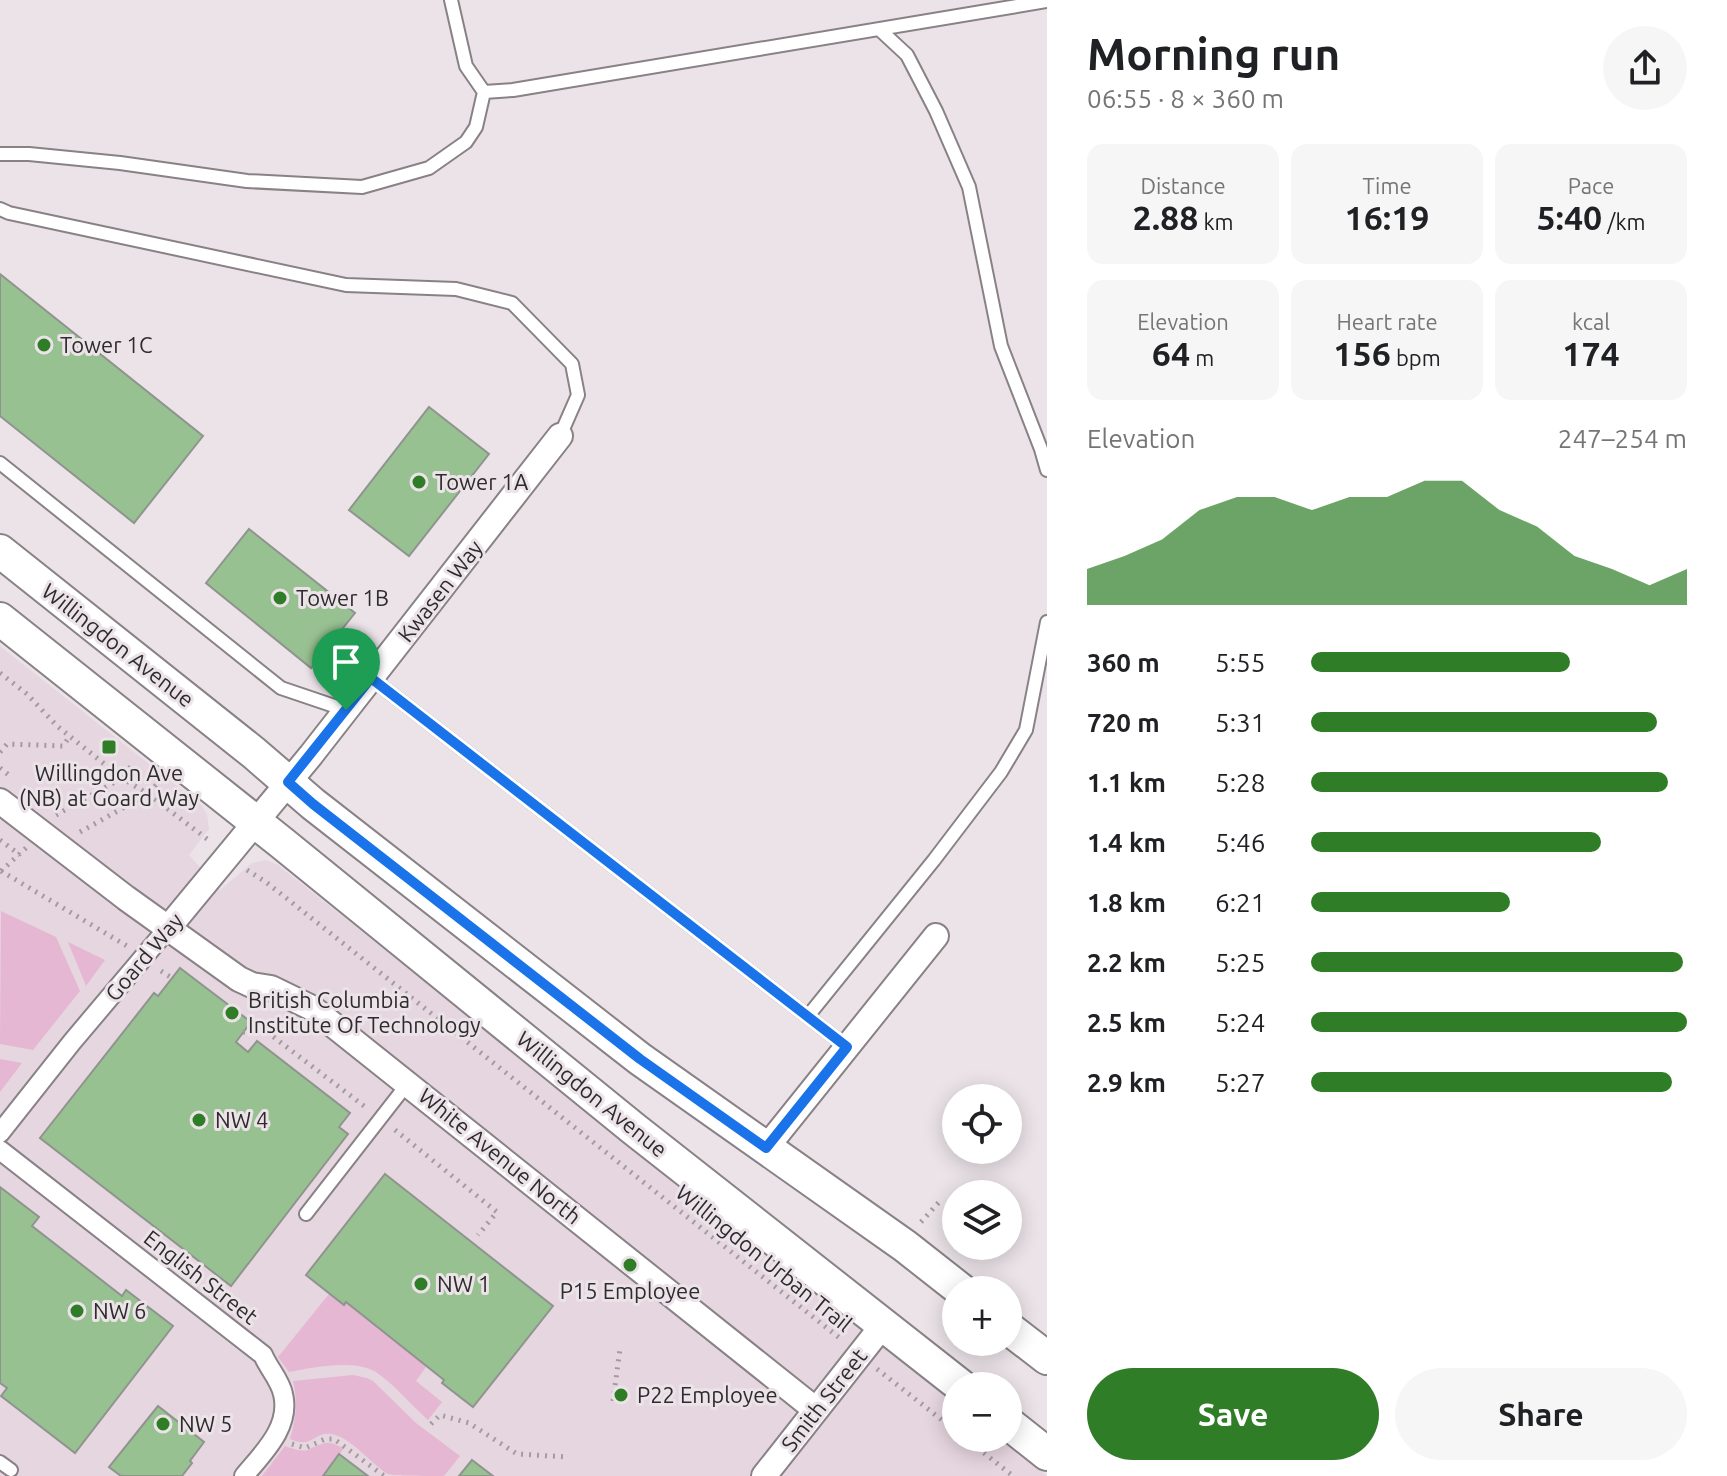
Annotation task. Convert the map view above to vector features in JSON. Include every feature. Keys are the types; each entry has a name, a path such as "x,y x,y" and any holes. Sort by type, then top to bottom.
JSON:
{"main road":[{"name":"Willingdon Avenue","path":"0,551 254,753 313,804 640,1059 943,1276"},
{"name":"Willingdon Avenue","path":"0,619 255,821 634,1129 943,1372"},
{"path":"1022,1339 1047,1358"},
{"path":"1022,1434 1047,1454"}],"street":[{"name":"Kwasen Way","path":"288,782 560,436"},
{"name":"Goard Way","path":"0,1133 288,782"},
{"name":"White Avenue North","path":"0,801 239,979 271,988 312,1008 816,1410"},
{"path":"766,1148 936,936"},
{"name":"English Street","path":"0,1150 263,1355 283,1394 284,1411 281,1427 244,1476"},
{"name":"Smith Street","path":"764,1476 883,1325"}],"lane":[{"path":"0,154 120,163 247,181 362,187 429,168 466,142 476,127 484,92 466,66 451,0"},
{"path":"484,92 528,88 1047,1"},
{"path":"879,29 907,55 936,111 969,187 1001,346 1047,470"},
{"path":"0,209 346,285 456,289 512,303 572,364 578,395 560,436"},
{"path":"0,463 281,688 346,710"},
{"path":"808,1016 1001,772 1026,730 1047,622"},
{"path":"371,678 847,1047"},
{"path":"306,1214 408,1083"},
{"path":"0,1462 11,1470"}],"path":[{"path":"0,673 27,694 57,726 204,837"},
{"path":"0,752 7,744 63,746 70,736"},
{"path":"132,765 122,778 54,816 80,832 148,794 157,784"},
{"path":"0,840 20,855 1,871 122,942 172,978"},
{"name":"Willingdon Urban Trail","path":"245,868 848,1346"},
{"path":"613,1401 620,1349"},
{"path":"871,1364 942,1420"},
{"path":"431,1424 440,1415 469,1423 517,1454 568,1457"},
{"path":"275,1436 300,1448 334,1439 384,1476"},
{"path":"983,1452 1013,1476"}],"shaded area":[{"name":"British Columbia Institute Of Technology","path":"0,646 201,805 207,814 209,829 189,855 220,890 252,863 266,860 278,865 942,1393 942,1452 1017,1452 1047,1476 0,1476"},
{"path":"1,911 56,937 80,991 33,1050 0,1044"},
{"path":"68,942 105,960 86,986"},
{"path":"0,1059 22,1063 0,1092"},
{"path":"346,1288 428,1364 416,1381 442,1402 428,1420 389,1382 367,1368 333,1365 289,1372 278,1357 329,1294 338,1300"},
{"path":"353,1375 373,1381 416,1423 460,1456 444,1476 388,1474 346,1440 331,1434 304,1442 290,1439 296,1410 293,1381"},
{"path":"325,1443 344,1448 323,1476 262,1476 285,1446 303,1451"}],"building":[{"name":"Tower 1C","path":"0,274 203,436 134,523 0,416"},
{"name":"Tower 1A","path":"429,407 489,454 409,556 349,510"},
{"name":"Tower 1B","path":"249,529 355,613 311,668 206,583"},
{"name":"NW 4","path":"180,968 251,1022 236,1042 248,1052 257,1041 350,1113 339,1127 348,1134 231,1286 40,1138 154,993 158,996"},
{"name":"NW 1","path":"385,1174 553,1306 473,1407 346,1302 344,1305 306,1275"},
{"name":"NW 6","path":"0,1187 39,1217 32,1226 122,1296 126,1290 173,1326 75,1453 1,1396 7,1388 0,1383"},
{"name":"NW 5","path":"158,1406 204,1442 182,1476 121,1476 109,1467"},
{"path":"339,1454 368,1476 323,1476"},
{"path":"472,1460 493,1476 459,1476"}],"place":[{"name":"Tower 1C","path":"44,345"},
{"name":"Tower 1A","path":"419,482"},
{"name":"Tower 1B","path":"280,598"},
{"name":"Willingdon Ave (NB) at Goard Way","path":"109,747"},
{"name":"British Columbia Institute Of Technology","path":"232,1013"},
{"name":"NW 4","path":"199,1120"},
{"name":"P15 Employee","path":"630,1265"},
{"name":"NW 1","path":"421,1284"},
{"name":"NW 6","path":"77,1311"},
{"name":"P22 Employee","path":"621,1395"},
{"name":"NW 5","path":"163,1424"}],"route":[{"path":"371,678 847,1047 766,1148 640,1059 288,782 346,710 371,678"}]}
